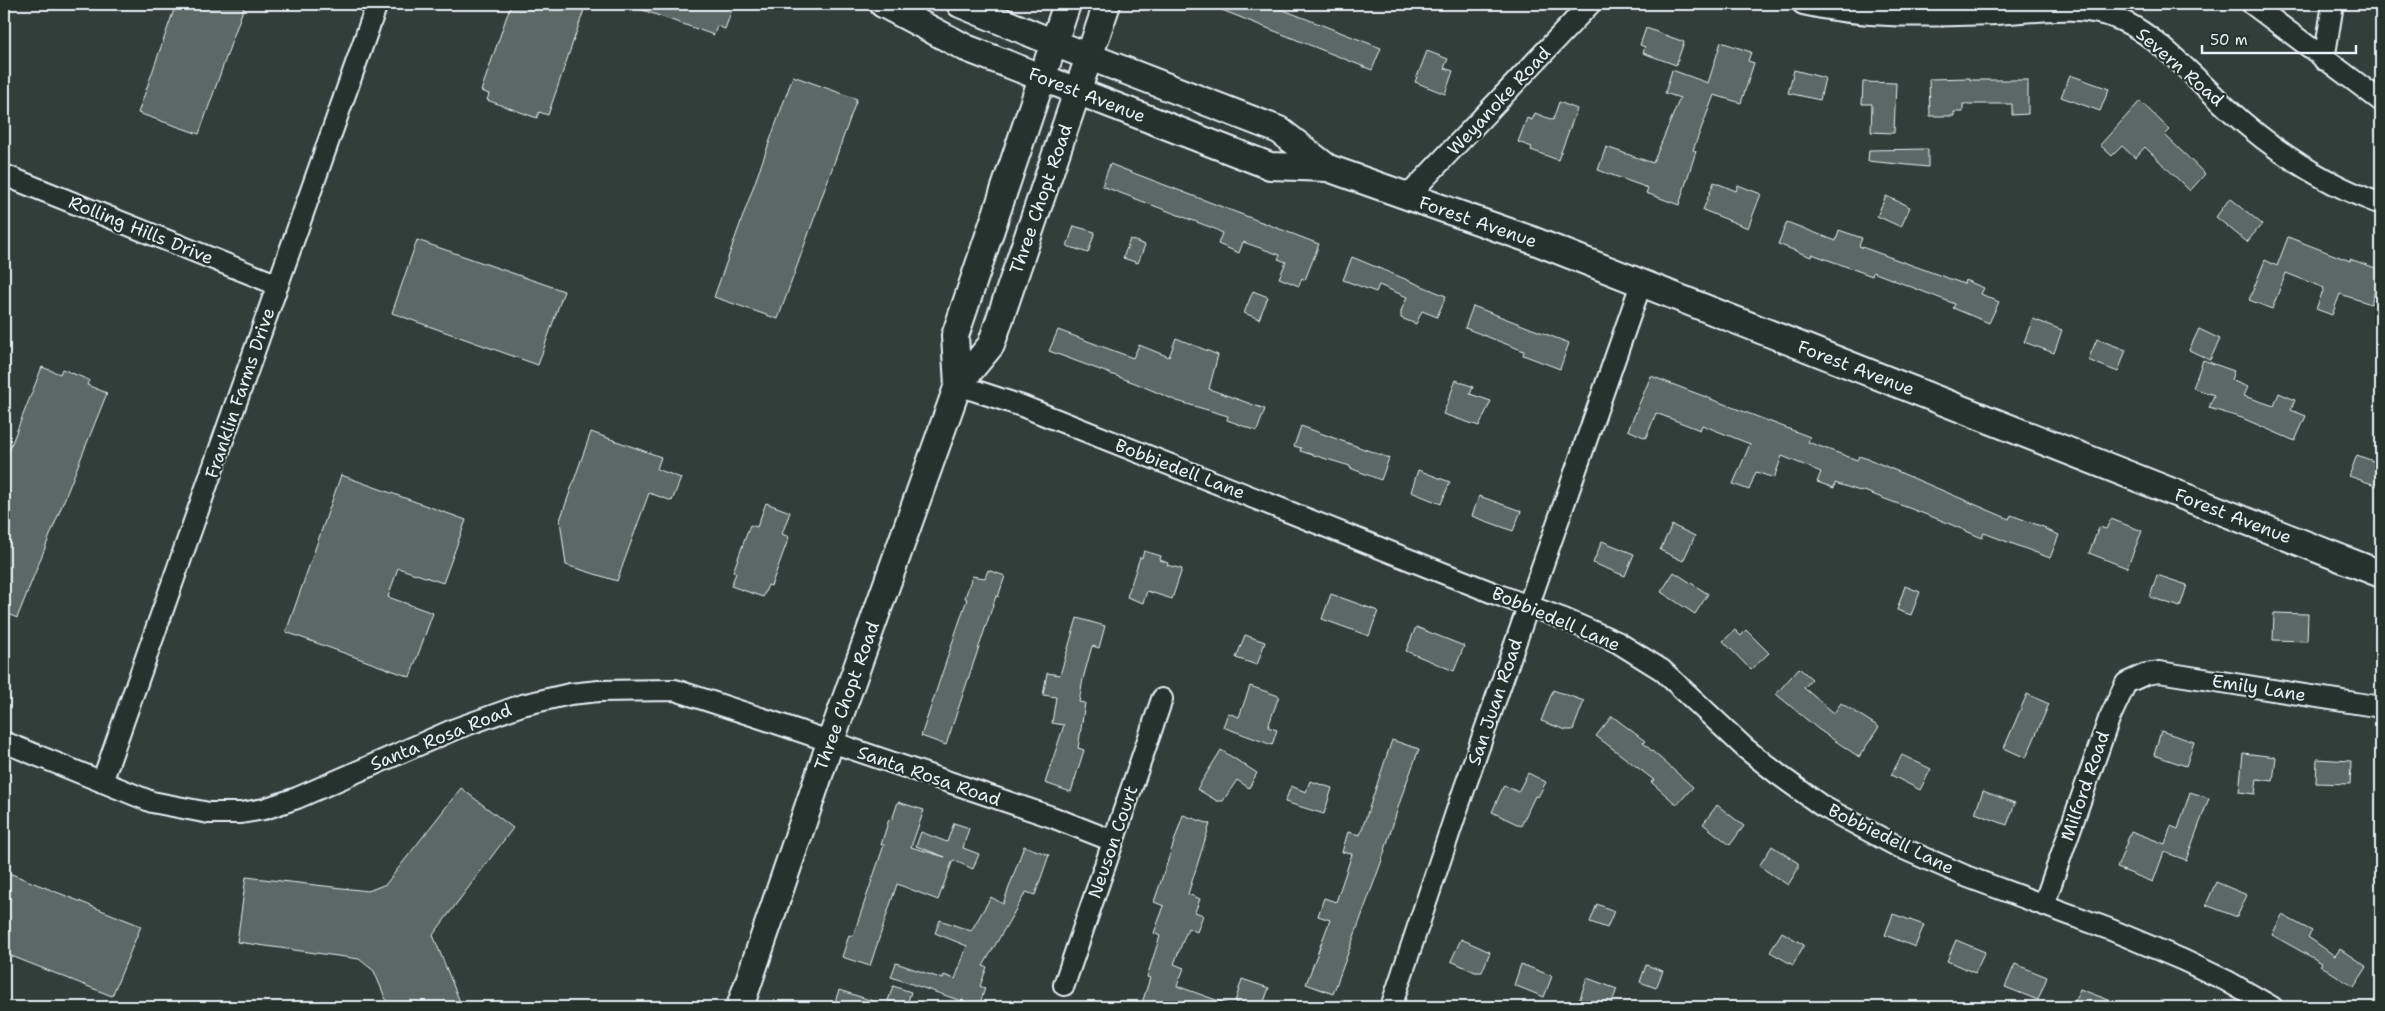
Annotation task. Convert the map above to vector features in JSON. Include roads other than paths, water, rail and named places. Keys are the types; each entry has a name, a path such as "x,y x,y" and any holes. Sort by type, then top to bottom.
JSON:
{"main road":[{"name":"Forest Avenue","path":"883,4 966,48 1270,166 1328,168"},
{"name":"Forest Avenue","path":"960,4 1054,43 1279,130 1328,168 1532,240 2381,574"},
{"name":"Three Chopt Road","path":"958,385 955,336 1067,4"},
{"name":"Three Chopt Road","path":"740,1007 830,743 958,385 991,345 1107,4"}],"street":[{"name":"Franklin Farms Drive","path":"102,782 377,4"},
{"name":"Weyanoke Road","path":"1407,197 1590,4"},
{"name":"Severn Road","path":"1803,4 1855,12 1907,16 1997,14 2028,10 2080,11 2103,14 2120,19 2138,30 2176,60 2259,136 2287,158 2337,186 2381,204"},
{"path":"2252,4 2381,101"},
{"path":"2324,60 2332,4"},
{"name":"Rolling Hills Drive","path":"4,175 278,285"},
{"name":"San Juan Road","path":"1393,1007 1528,606 1641,284"},
{"name":"Bobbiedell Lane","path":"958,385 1022,406 1617,642 1662,670 1745,748 1822,806 1895,845 2200,968 2272,1007"},
{"name":"Emily Lane","path":"2138,677 2159,672 2381,707"},
{"name":"Milford Road","path":"2044,904 2109,719 2126,683 2138,677"},
{"name":"Santa Rosa Road","path":"4,742 152,802 173,808 209,813 241,813 264,809 297,798 493,714 561,696 599,691 675,690 1052,817 1113,840"},
{"name":"Neuson Court","path":"1064,985 1162,699"}]}
